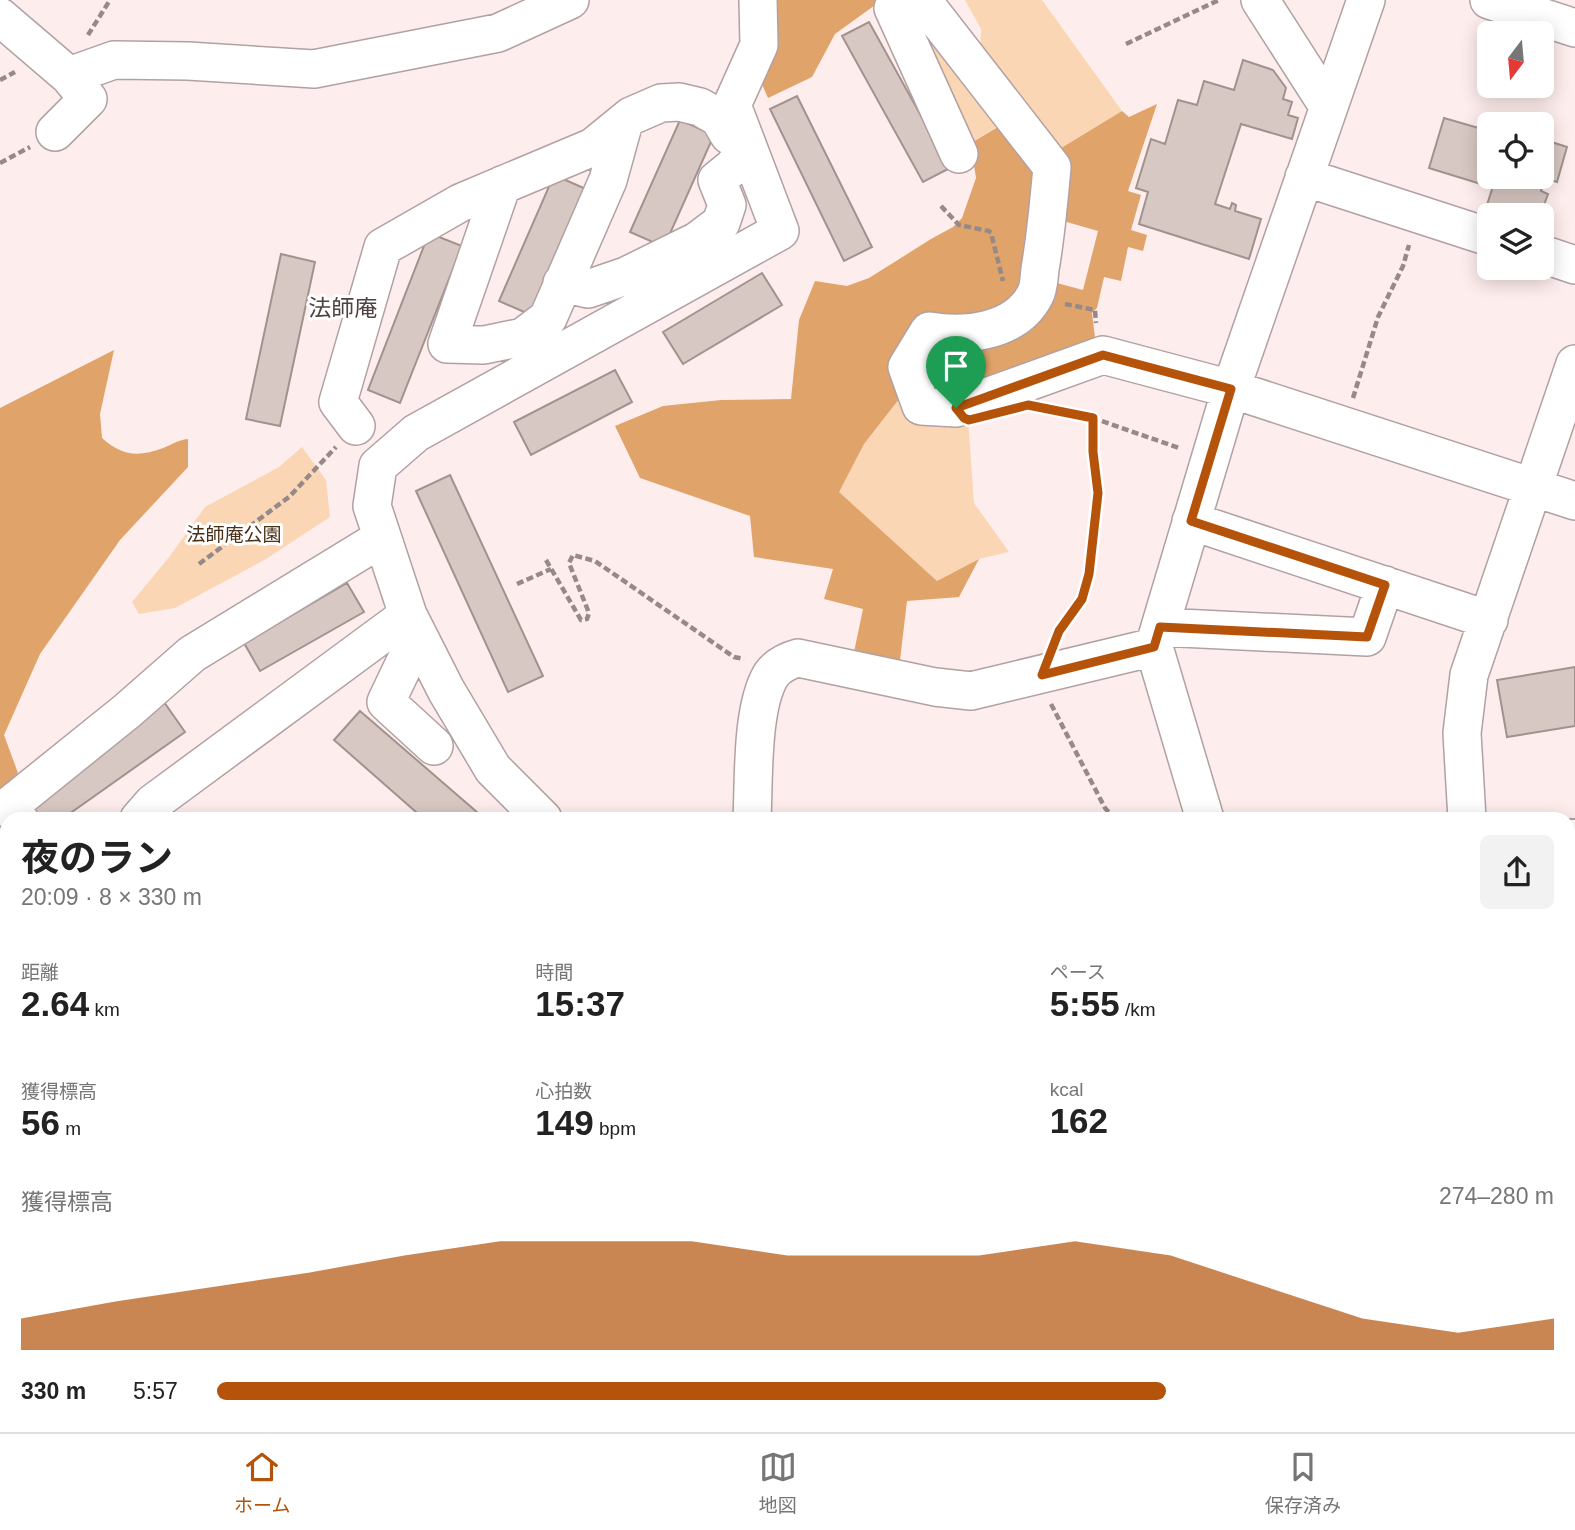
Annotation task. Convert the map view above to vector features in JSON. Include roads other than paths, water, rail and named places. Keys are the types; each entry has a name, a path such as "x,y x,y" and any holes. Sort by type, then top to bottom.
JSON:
{"street":[{"path":"69,76 114,60 188,61 314,69 498,33 570,0"},
{"path":"537,812 493,769 446,690 413,625 372,506 378,466 416,433 780,231 732,105 759,45 758,0"},
{"path":"1260,0 1328,107"},
{"path":"1203,812 1157,637 1231,389 1366,0"},
{"path":"1497,1 1575,28"},
{"path":"959,154 892,8 926,5 1052,167 1047,229 1036,295 1016,318 977,332 948,334 929,331 907,367 921,406 956,408 1103,355 1231,389 1575,501"},
{"path":"0,17 69,76 89,99 55,132"},
{"path":"356,426 338,401 383,247 460,203 593,147 631,116 661,103 679,102 700,107 719,118 729,135 748,147"},
{"path":"502,185 447,344 484,345 523,337 548,318 608,180 624,122"},
{"path":"562,283 588,289 626,276 697,241 721,223 727,205 718,180 733,167 748,147"},
{"path":"1304,177 1477,233"},
{"path":"1554,258 1575,265"},
{"path":"1467,812 1462,733 1469,675 1575,364"},
{"path":"1191,521 1489,620"},
{"path":"14,812 9,806 192,654 382,538"},
{"path":"752,812 757,727 764,694 778,668 798,658 935,687 971,691 1042,675 1157,637 1367,637 1385,585"},
{"path":"413,625 386,702 434,746"},
{"path":"145,812 153,803 413,625"}],"district":[{"name":"法師庵","path":"343,308"}],"park label":[{"name":"法師庵公園","path":"234,534"}]}
